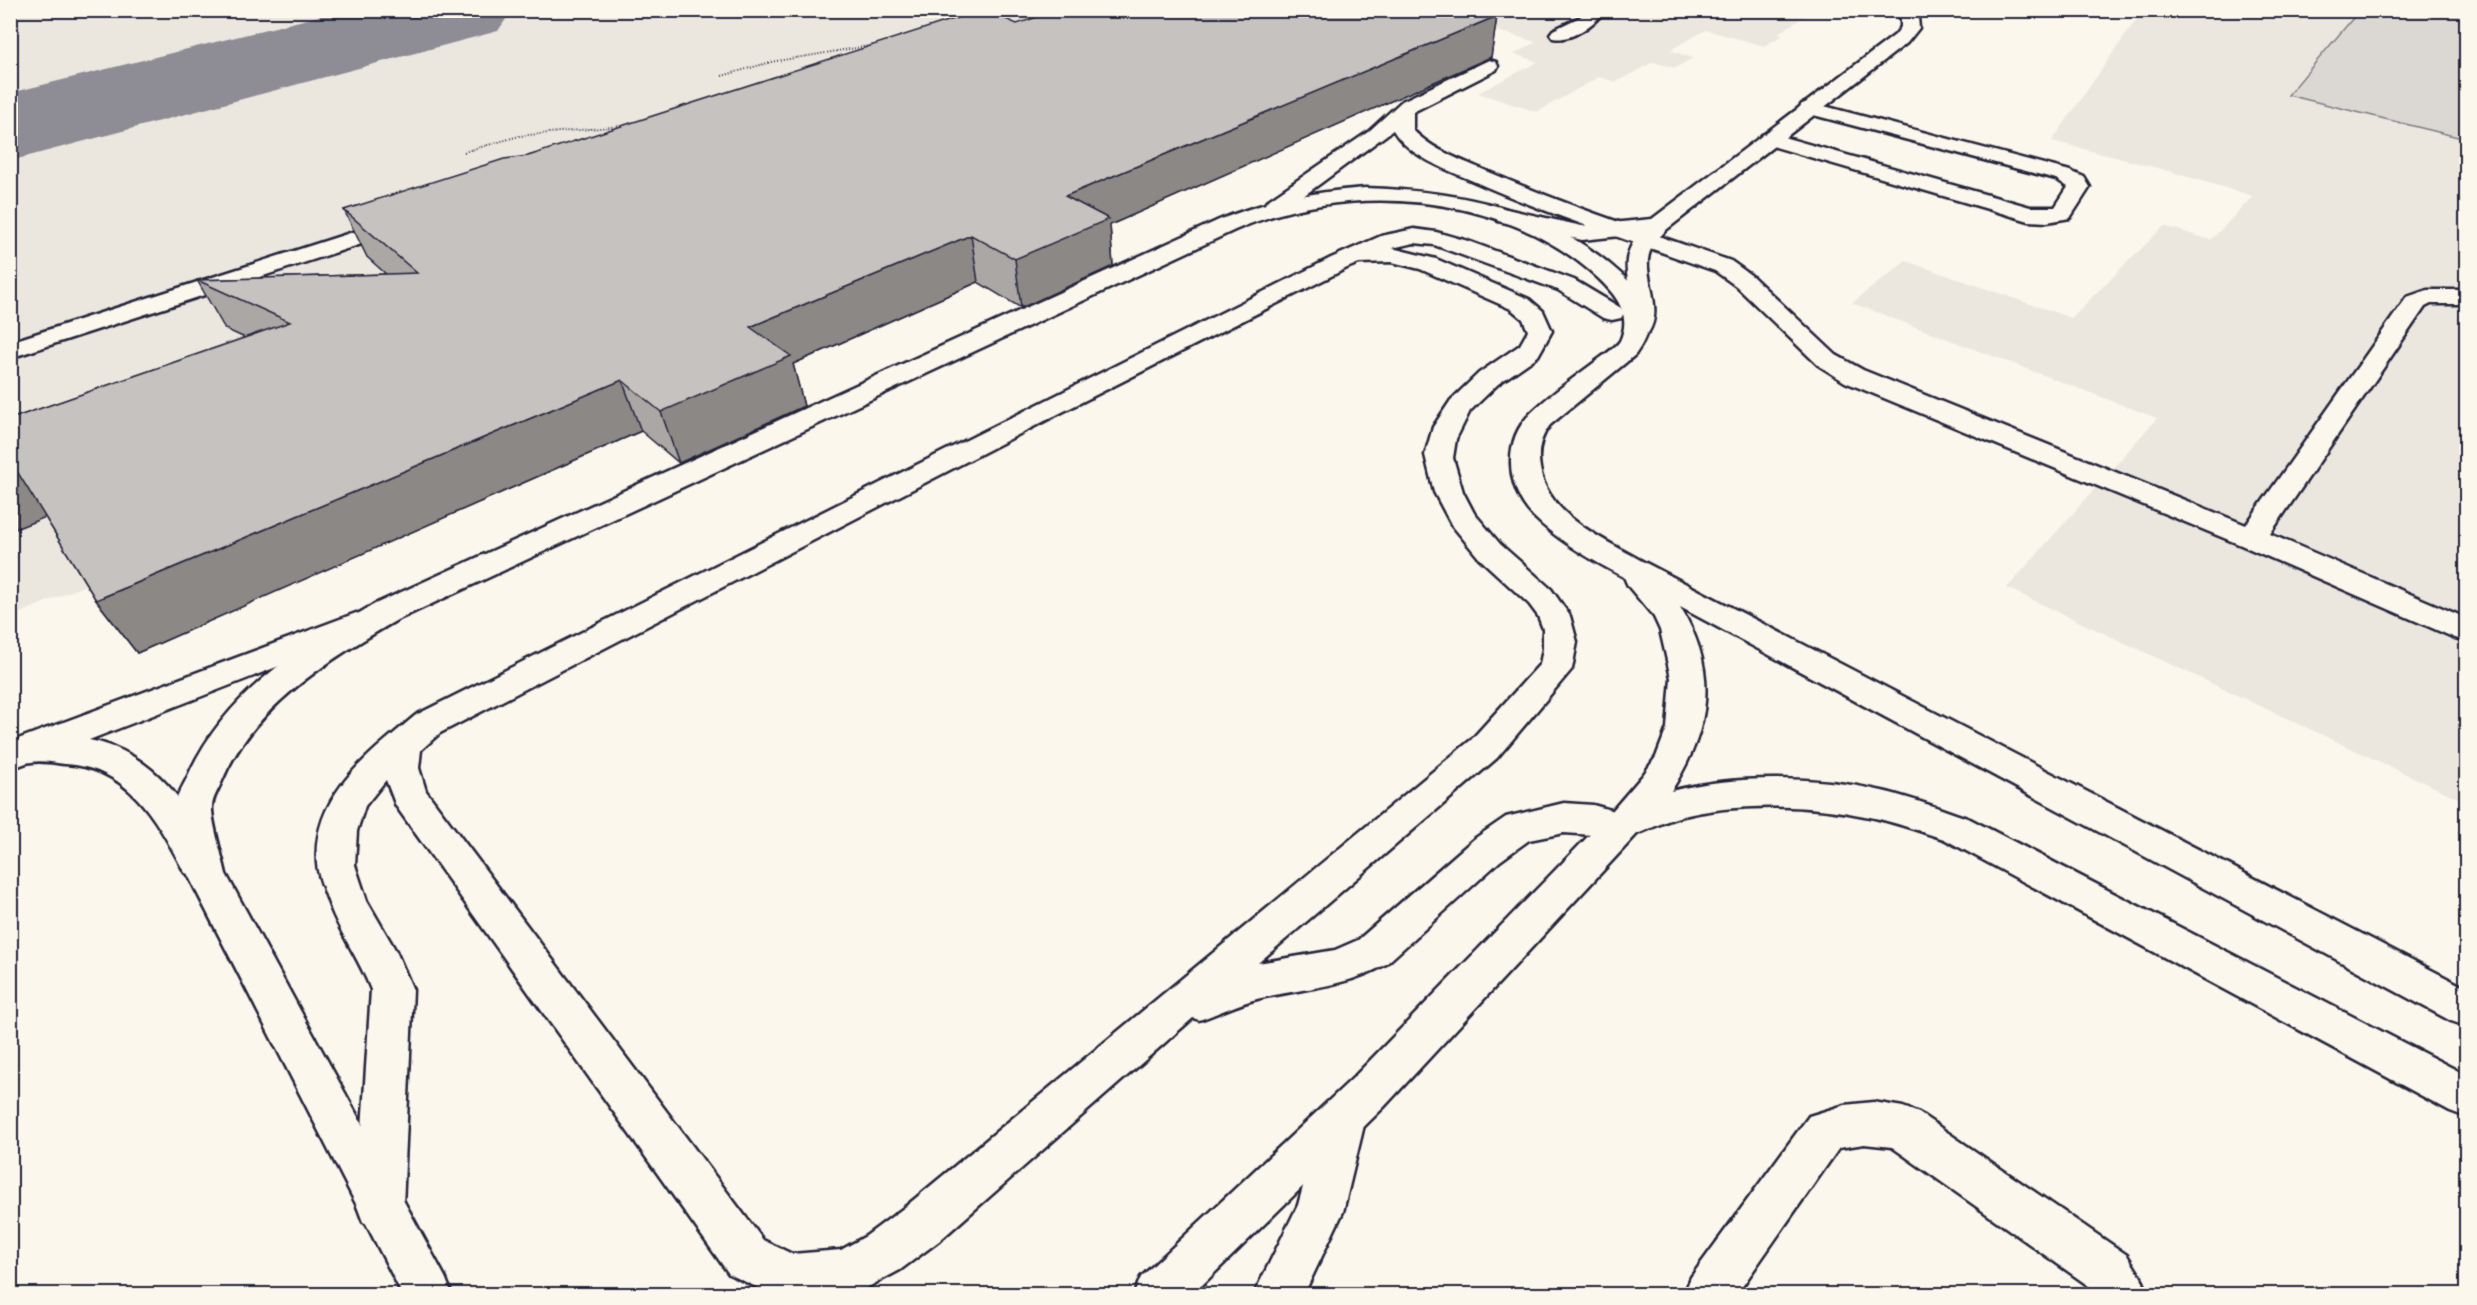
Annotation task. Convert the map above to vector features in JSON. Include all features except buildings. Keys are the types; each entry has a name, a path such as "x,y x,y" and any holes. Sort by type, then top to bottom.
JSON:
{"street":[{"path":"1559,34 1586,21 1597,10"},
{"path":"1898,10 1909,17 1910,28 1901,39 1769,139 1652,232 1639,249 1637,267 1643,302 1639,328 1634,340 1617,357 1540,419 1528,435 1524,456 1528,484 1543,509 1580,538 1631,568 2466,1008"},
{"path":"1275,206 1375,136 1420,97 1489,66"},
{"path":"1769,139 2029,214 2062,213 2079,187 2076,182 2063,175 1809,108"},
{"path":"1403,111 1401,122 1404,131 1412,141 1444,160 1535,200 1620,230"},
{"path":"22,752 386,612 1177,248 1275,206 1302,200 1349,195 1412,195 1465,205 1582,233 1620,230 1652,232 1723,266 1744,281 1827,360 1854,376 2252,538 2466,630"},
{"path":"1496,213 1529,224 1570,243 1591,258 1627,294 1639,328"},
{"path":"10,350 419,217"},
{"path":"380,1206 392,990 382,963 350,905 336,864 338,831 349,800 373,771 428,724 1075,395 1363,253 1401,238 1436,239 1566,285 1612,313 1620,340 1617,357"},
{"path":"404,743 401,768 409,796 746,1257 790,1278 846,1274 883,1254 922,1224 1484,749 1555,669 1561,654 1555,618 1541,597 1505,566 1472,531 1448,495 1438,454 1446,429 1464,397 1500,370 1527,354 1536,343 1540,331 1534,316 1520,304 1416,259 1363,253"},
{"path":"2252,538 2416,302 2435,296 2466,297"},
{"path":"1158,1294 1344,1117 1619,826 1664,775 1680,744 1689,704 1687,669 1681,642 1668,615 1631,568"},
{"path":"207,875 193,806 215,754 254,705 293,672 337,640 386,612"},
{"path":"22,752 101,755 142,779 170,812 207,875 428,1294"},
{"path":"1136,1041 1184,1010 1237,986 1266,978 1350,965 1372,952 1487,850 1519,827 1564,818 1593,820 1619,826 1661,808 1689,801 1742,795 1846,799 1895,808 1957,829 1978,839 2466,1097"},
{"path":"1278,1294 1320,1212 1344,1117"},
{"path":"1708,1294 1825,1131 1851,1123 1877,1122 1903,1128 2126,1287"}],"path":[{"path":"722,76 771,62 875,45"},
{"path":"464,152 519,136 629,124 639,130"}],"shaded area":[{"path":"1783,10 1806,16 1778,33 1783,35 1764,46 1706,30 1670,50 1693,58 1675,68 1653,62 1616,82 1599,77 1537,112 1478,93 1538,62 1514,54 1536,42 1495,30 1461,46 1491,57 1070,243 1114,267 1023,309 978,283 764,377 806,408 682,465 641,431 137,653 93,582 11,617 11,11"},
{"path":"2124,11 2466,11 2466,802 2007,588 2157,418 1852,303 1906,261 2071,318 2164,226 2211,240 2253,196 2165,170 2052,141 2140,14"},
{"path":"2359,11 2466,11 2466,139 2288,95"}],"taxiway":[{"path":"10,127 464,10"}]}
